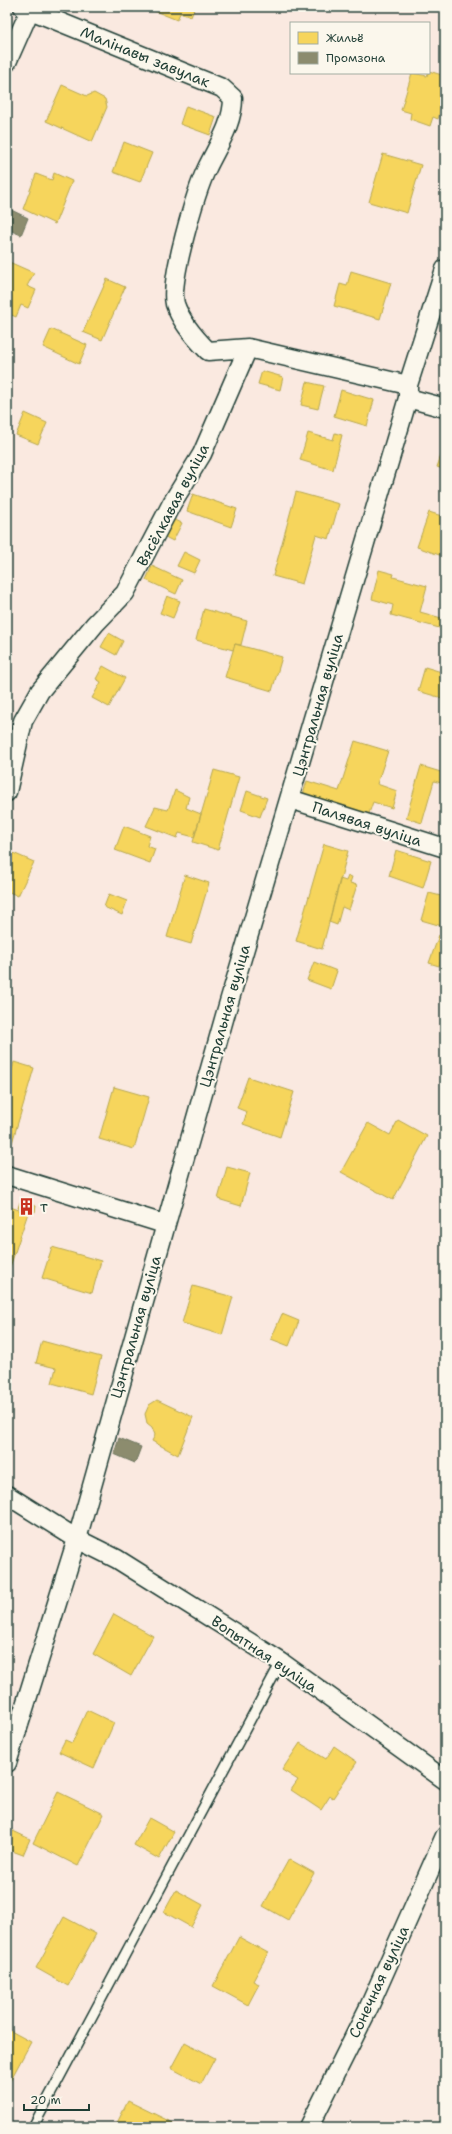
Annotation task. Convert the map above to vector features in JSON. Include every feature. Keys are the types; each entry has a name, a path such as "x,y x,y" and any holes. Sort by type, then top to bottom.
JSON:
{"street":[{"path":"7,62 27,8"},
{"name":"Малінавы завулак","path":"27,8 222,88 233,98 233,108 229,125 206,170 189,222 175,280 175,303 195,338 208,351 248,348"},
{"name":"Цэнтральная вуліца","path":"7,1763 77,1539 164,1224 445,269"},
{"path":"248,348 408,392 445,408"},
{"name":"Вясёлкавая вуліца","path":"7,792 23,721 40,691 95,624 125,593 172,503 202,454 248,348"},
{"name":"Палявая вуліца","path":"290,799 445,848"},
{"path":"7,1175 164,1224"},
{"name":"Вопытная вуліца","path":"7,1495 77,1539 118,1559 281,1662 445,1780"},
{"name":"Сонечная вуліца","path":"309,2127 369,2007 445,1836"}],"lane":[{"path":"33,2127 281,1662"}],"building: Жильё":[{"path":"145,7 195,7 191,17 180,13 177,20"},
{"path":"430,71 445,76 445,94 438,119 433,117 430,126 410,119 411,113 401,110 412,74 427,76 428,74 430,74"},
{"path":"62,85 87,96 94,93 105,99 107,107 92,142 46,121"},
{"path":"186,106 216,117 210,135 180,124"},
{"path":"124,142 152,153 140,182 113,172"},
{"path":"383,154 421,165 407,213 369,202"},
{"path":"54,173 72,181 55,224 23,209 36,174 52,180"},
{"path":"7,261 34,273 27,286 36,290 28,308 21,305 16,317 7,313"},
{"path":"351,271 391,283 380,319 334,306 340,284 347,286"},
{"path":"107,279 125,287 102,340 83,332"},
{"path":"51,329 87,345 79,364 43,347"},
{"path":"262,371 283,377 280,390 258,384"},
{"path":"307,382 324,386 318,409 301,405"},
{"path":"341,390 374,400 367,426 334,416"},
{"path":"25,413 47,423 38,444 16,435"},
{"path":"308,433 333,440 335,433 342,435 333,470 300,460"},
{"path":"444,447 445,448 445,470 437,467"},
{"path":"296,492 339,504 329,539 316,535 302,584 273,576"},
{"path":"193,494 237,509 231,527 187,511"},
{"path":"429,512 445,517 445,557 417,547"},
{"path":"173,519 182,523 173,541 165,537"},
{"path":"184,552 200,560 194,573 177,566"},
{"path":"152,566 182,580 176,594 146,580"},
{"path":"379,570 394,574 393,577 427,586 420,612 445,619 443,629 391,615 393,605 372,599"},
{"path":"167,596 180,601 173,618 160,613"},
{"path":"204,609 247,621 241,645 235,644 233,650 196,640"},
{"path":"109,633 123,641 116,655 101,647"},
{"path":"235,644 282,657 272,691 225,677"},
{"path":"103,666 125,678 109,707 92,698 101,682 96,679"},
{"path":"425,667 445,673 445,699 418,691"},
{"path":"355,741 388,751 377,784 397,791 392,808 373,802 367,819 302,798 307,781 339,791"},
{"path":"421,766 444,773 441,783 434,781 422,823 406,818"},
{"path":"214,770 239,777 218,850 193,842"},
{"path":"175,790 189,797 186,808 201,814 194,837 179,833 177,838 146,826 155,807 168,810"},
{"path":"247,791 267,798 260,817 241,810"},
{"path":"124,826 150,836 147,846 155,849 150,863 115,850"},
{"path":"324,844 348,851 322,949 296,941"},
{"path":"396,850 431,861 423,888 389,876"},
{"path":"13,853 34,862 18,896 7,891 7,867"},
{"path":"185,875 209,883 191,944 167,937"},
{"path":"348,876 352,877 350,883 357,885 349,910 342,907 337,925 329,922 340,879 346,881"},
{"path":"429,893 445,897 445,927 421,920"},
{"path":"109,894 127,901 122,915 104,907"},
{"path":"439,935 445,937 445,947 439,966 429,963"},
{"path":"314,962 337,971 331,989 307,980"},
{"path":"14,1062 34,1068 12,1143 7,1142 7,1087"},
{"path":"248,1077 294,1092 280,1137 243,1124 247,1112 237,1108"},
{"path":"114,1087 149,1097 134,1149 99,1139"},
{"path":"398,1120 427,1136 393,1200 341,1172 368,1123 390,1135"},
{"path":"227,1167 250,1173 241,1206 218,1199"},
{"name":"т","path":"20,1202 36,1206 35,1212 18,1208"},
{"path":"7,1206 28,1213 7,1276"},
{"path":"52,1247 101,1261 92,1293 42,1278"},
{"path":"193,1286 233,1297 222,1335 182,1323"},
{"path":"282,1314 299,1321 289,1346 271,1339"},
{"path":"42,1341 101,1357 91,1394 52,1383 56,1368 36,1363"},
{"path":"157,1400 193,1417 178,1455 152,1441 155,1435 152,1427 147,1423 145,1414 149,1405"},
{"path":"114,1614 153,1636 131,1676 93,1654"},
{"path":"87,1710 114,1723 94,1768 59,1752 65,1740 72,1743"},
{"path":"300,1743 326,1759 334,1746 357,1762 333,1798 330,1796 321,1810 291,1790 298,1780 282,1770"},
{"path":"58,1792 104,1814 78,1866 33,1843"},
{"path":"149,1818 174,1832 159,1859 134,1845"},
{"path":"11,1830 30,1839 23,1855 7,1849 7,1838"},
{"path":"289,1859 314,1873 288,1920 263,1906"},
{"path":"176,1890 203,1905 191,1927 164,1912"},
{"path":"64,1917 96,1934 68,1986 36,1968"},
{"path":"239,1937 268,1953 253,1981 259,1984 248,2005 213,1986"},
{"path":"7,2029 31,2042 10,2081 7,2079"},
{"path":"185,2042 215,2058 201,2084 171,2068"},
{"path":"128,2101 173,2123 171,2127 115,2127"}],"building: Промзона":[{"path":"7,208 28,218 21,235 7,229"},
{"path":"119,1438 141,1447 135,1463 114,1454"}],"place":[{"name":"т","path":"27,1207"}]}
